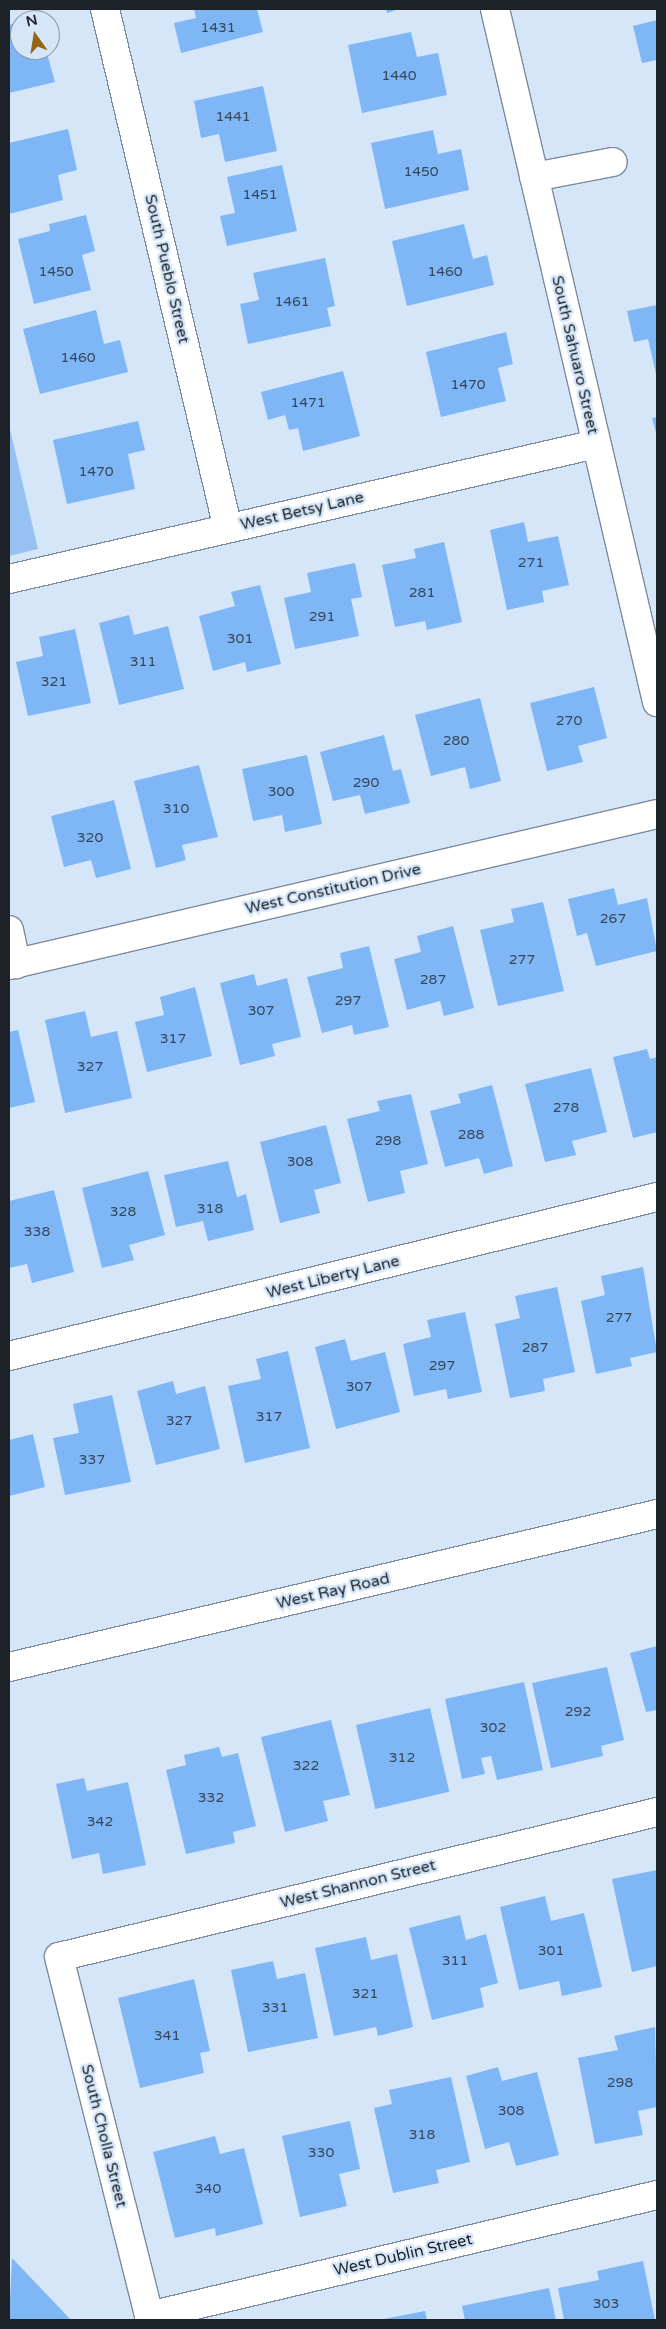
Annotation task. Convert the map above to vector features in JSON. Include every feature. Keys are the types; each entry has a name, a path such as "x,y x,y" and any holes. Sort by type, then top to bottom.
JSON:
{"street":[{"name":"South Pueblo Street","path":"105,9 228,529"},
{"name":"South Sahuaro Street","path":"495,9 657,702"},
{"path":"534,177 614,162"},
{"name":"West Betsy Lane","path":"9,579 596,444"},
{"name":"West Constitution Drive","path":"12,964 657,814"},
{"path":"9,930 12,964"},
{"name":"West Liberty Lane","path":"9,1356 657,1197"},
{"name":"West Ray Road","path":"9,1667 657,1514"},
{"name":"West Shannon Street","path":"59,1957 657,1812"},
{"name":"South Cholla Street","path":"59,1957 149,2316"},
{"name":"West Dublin Street","path":"149,2316 657,2195"}],"shaded area":[{"path":"9,425 38,549 9,556"}],"building":[{"path":"194,9 257,9 263,32 181,53 174,23 196,18"},
{"path":"386,9 399,9 387,13"},
{"path":"657,20 657,60 642,63 633,26"},
{"path":"9,25 10,60 49,60 55,82 9,93"},
{"path":"411,32 417,57 438,53 447,95 362,113 348,45"},
{"path":"263,86 277,151 225,162 219,134 201,138 194,101"},
{"path":"68,129 77,170 58,175 63,200 9,214 9,143"},
{"path":"433,130 438,154 461,149 469,190 385,209 371,143"},
{"path":"282,165 297,231 227,246 220,216 235,213 227,177"},
{"path":"86,215 95,251 82,255 91,290 34,304 18,239 50,231 49,224"},
{"path":"464,224 473,259 487,255 494,285 407,306 392,241"},
{"path":"325,258 335,306 327,308 331,326 248,344 240,304 259,300 253,273"},
{"path":"657,305 656,374 648,339 634,342 627,311"},
{"path":"96,310 104,344 120,340 128,372 40,394 23,329"},
{"path":"506,332 513,364 498,368 506,401 441,417 426,352"},
{"path":"343,371 360,436 303,451 298,428 289,430 285,415 268,420 261,392"},
{"path":"657,417 657,436 652,418"},
{"path":"138,421 145,450 128,454 135,489 67,504 53,440"},
{"path":"524,522 528,542 558,536 569,585 542,591 544,602 507,610 490,530"},
{"path":"444,542 462,622 427,630 425,621 395,627 382,565 416,558 414,549"},
{"path":"355,563 362,597 351,599 359,636 295,649 284,598 311,592 307,573"},
{"path":"260,585 281,664 247,672 245,662 213,671 199,616 235,606 231,592"},
{"path":"129,615 134,635 168,626 184,689 119,705 99,623"},
{"path":"75,629 91,703 28,716 16,662 43,656 39,637"},
{"path":"594,687 607,738 578,746 583,762 547,771 530,703"},
{"path":"480,698 501,781 470,789 465,767 431,776 415,715"},
{"path":"384,735 393,771 401,769 410,803 365,814 360,795 333,801 320,752"},
{"path":"307,755 322,824 285,832 282,815 253,821 242,769"},
{"path":"199,765 218,837 182,845 186,860 156,868 134,781"},
{"path":"114,800 131,869 96,878 91,860 64,867 51,816"},
{"path":"614,888 618,905 647,898 657,951 596,966 587,933 577,936 568,899"},
{"path":"543,902 564,991 498,1006 480,930 514,922 511,909"},
{"path":"453,926 474,1008 444,1016 440,1001 407,1010 394,959 421,952 417,936"},
{"path":"369,946 389,1027 354,1035 352,1025 322,1033 307,977 343,968 340,953"},
{"path":"254,974 257,986 287,978 301,1037 272,1044 275,1056 240,1065 220,983"},
{"path":"195,987 212,1056 147,1072 135,1022 164,1015 160,997"},
{"path":"85,1011 91,1037 117,1031 132,1098 65,1113 45,1020"},
{"path":"18,1030 35,1102 9,1108 9,1032"},
{"path":"647,1049 650,1059 657,1057 657,1132 633,1138 613,1057"},
{"path":"591,1068 607,1132 572,1141 576,1155 545,1162 525,1084"},
{"path":"492,1085 513,1166 484,1174 479,1158 445,1167 430,1111 461,1103 458,1094"},
{"path":"411,1094 428,1164 400,1171 405,1193 368,1202 347,1119 380,1111 377,1101"},
{"path":"326,1125 341,1183 314,1190 320,1213 280,1223 260,1142"},
{"path":"228,1161 237,1197 246,1194 254,1230 208,1241 203,1221 176,1227 164,1175"},
{"path":"148,1171 165,1235 129,1245 134,1260 102,1268 82,1188"},
{"path":"54,1190 74,1272 32,1283 27,1264 9,1268 9,1201"},
{"path":"643,1267 657,1352 630,1358 632,1366 596,1374 581,1301 605,1295 601,1276"},
{"path":"557,1287 575,1372 543,1379 545,1391 510,1398 495,1324 520,1318 515,1296"},
{"path":"465,1312 482,1392 448,1399 446,1389 414,1396 403,1344 431,1337 427,1320"},
{"path":"345,1339 351,1361 385,1352 400,1412 336,1429 315,1347"},
{"path":"288,1351 310,1448 245,1463 228,1386 261,1379 256,1359"},
{"path":"173,1381 176,1394 205,1386 220,1449 156,1465 137,1391"},
{"path":"112,1395 131,1482 65,1495 53,1438 79,1433 73,1404"},
{"path":"33,1434 45,1487 9,1496 9,1440"},
{"path":"657,1646 657,1710 646,1712 630,1653"},
{"path":"607,1667 624,1740 601,1746 603,1756 551,1768 532,1683"},
{"path":"524,1682 543,1770 497,1780 491,1756 481,1758 485,1774 462,1779 445,1699"},
{"path":"430,1708 449,1792 375,1809 356,1725"},
{"path":"331,1720 350,1795 323,1801 328,1821 285,1832 261,1737"},
{"path":"219,1747 222,1757 238,1753 256,1826 233,1832 235,1843 186,1854 166,1770 186,1765 184,1755"},
{"path":"84,1778 87,1791 128,1782 146,1865 103,1874 99,1853 72,1859 56,1784"},
{"path":"657,1870 657,1966 632,1972 612,1879"},
{"path":"545,1896 551,1921 584,1913 602,1987 562,1996 559,1981 519,1990 500,1907"},
{"path":"460,1915 466,1940 486,1934 498,1983 480,1988 484,2007 432,2020 409,1928"},
{"path":"366,1937 371,1960 397,1954 413,2027 378,2036 376,2027 334,2036 315,1948"},
{"path":"273,1961 277,1979 305,1973 318,2038 248,2052 231,1970"},
{"path":"194,1979 210,2051 200,2053 204,2073 140,2088 118,1998"},
{"path":"655,2027 657,2107 638,2111 643,2135 595,2144 578,2058 618,2050 614,2036"},
{"path":"498,2067 502,2081 537,2072 559,2155 516,2166 509,2142 485,2149 466,2076"},
{"path":"451,2077 470,2162 436,2170 439,2183 393,2193 374,2108 392,2104 389,2090"},
{"path":"350,2121 360,2169 339,2174 347,2206 300,2217 282,2136"},
{"path":"215,2136 220,2154 244,2148 263,2224 216,2236 215,2228 175,2238 153,2152"},
{"path":"12,2258 71,2320 9,2320"},
{"path":"643,2261 655,2320 564,2320 558,2288 599,2280 597,2271"},
{"path":"549,2288 556,2320 465,2320 462,2306"},
{"path":"425,2311 427,2320 384,2320 384,2319"}]}
